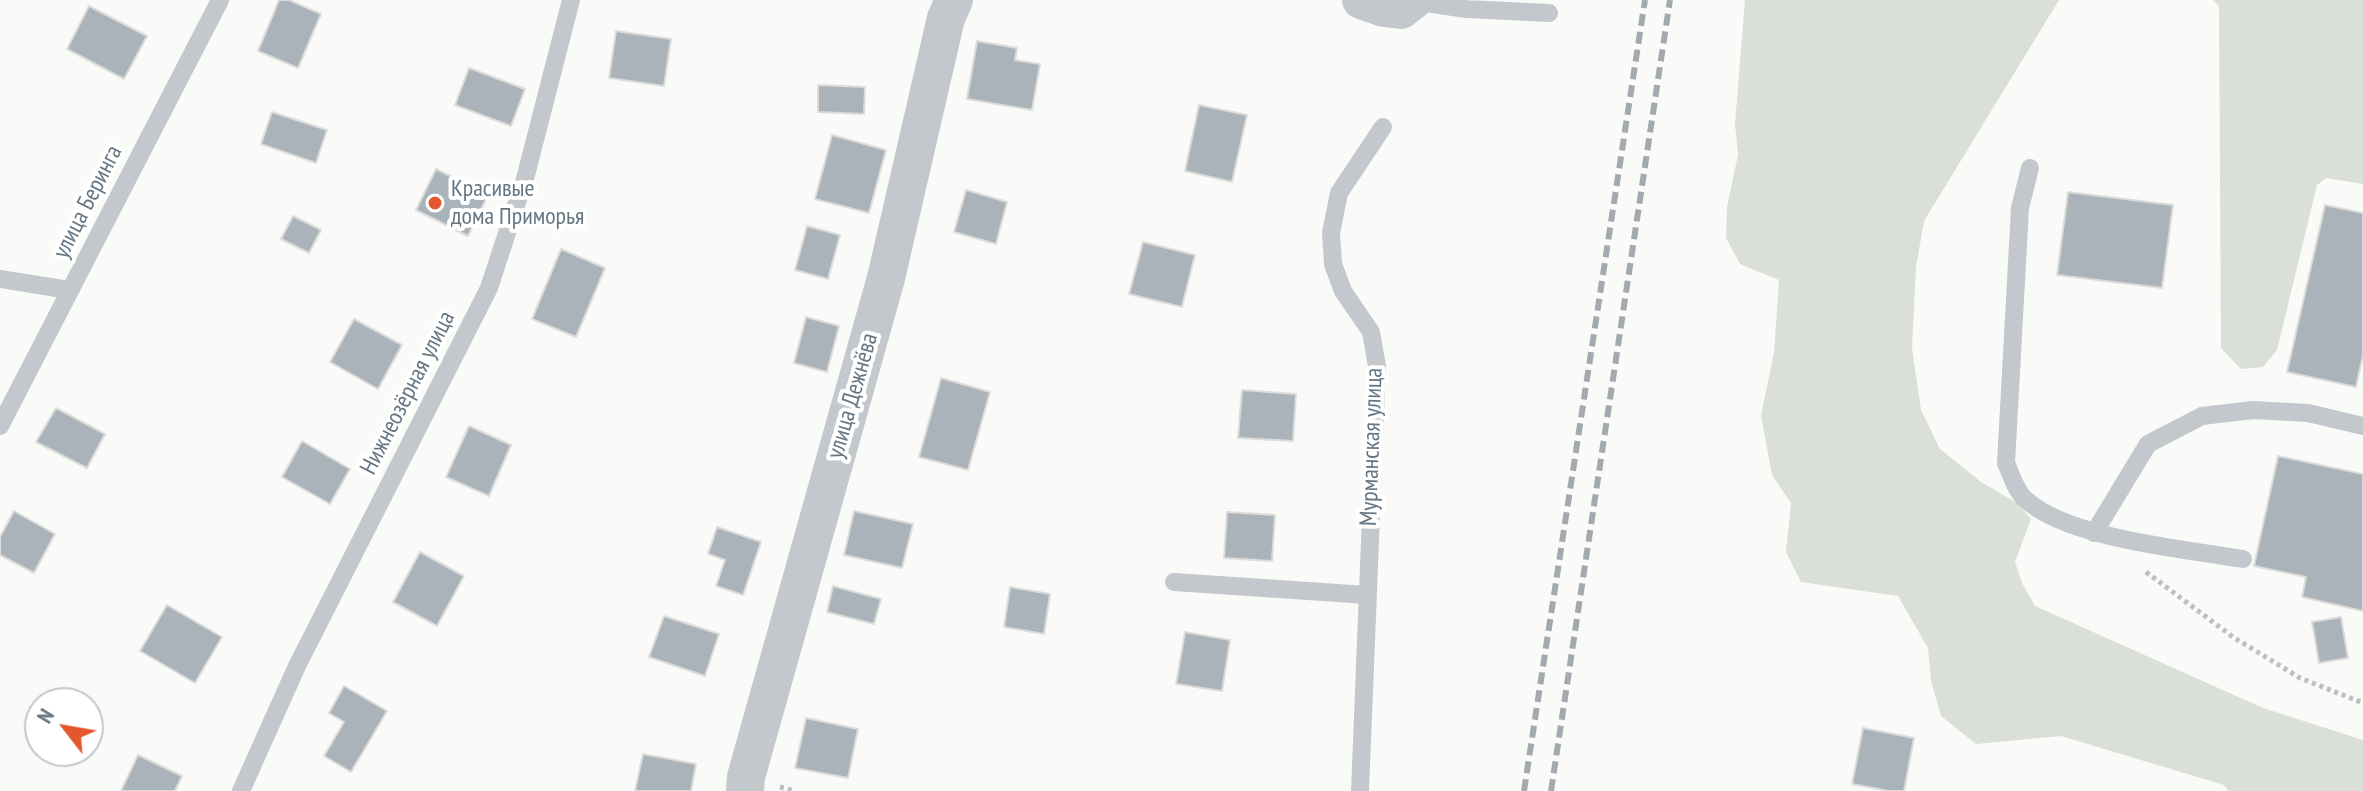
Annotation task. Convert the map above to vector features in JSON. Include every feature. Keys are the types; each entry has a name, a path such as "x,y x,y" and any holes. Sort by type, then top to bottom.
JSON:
{"street":[{"name":"улица Дежнёва","path":"745,791 886,278 946,18 954,0"},
{"path":"1361,0 1401,10 1414,1"}],"lane":[{"name":"улица Беринга","path":"0,426 220,0"},
{"name":"Нижнеозёрная улица","path":"241,791 297,666 489,288 526,175 571,0"},
{"path":"1414,1 1549,13"},
{"name":"Мурманская улица","path":"1360,791 1377,366 1371,332 1343,291 1333,264 1331,233 1339,193 1383,127"},
{"path":"2030,168 2020,208 2006,463 2024,499 2054,518 2094,533 2243,559"},
{"path":"0,279 69,290"},
{"path":"2094,533 2148,444 2202,416 2253,410 2308,413 2363,426"},
{"path":"1174,582 1367,595"}],"path":[{"path":"2145,571 2233,637 2300,678 2363,703"}],"shaded area":[{"path":"1745,0 2059,0 1924,221 1916,267 1912,348 1921,410 1940,449 1981,482 2017,503 2031,519 2015,562 2035,606 2263,708 2363,740 2363,791 2228,791 2224,785 2061,736 1976,744 1941,716 1931,681 1928,648 1898,596 1801,582 1786,552 1791,503 1772,475 1761,415 1774,353 1779,280 1740,264 1726,238 1727,207 1738,155 1735,124"},
{"path":"2213,0 2363,0 2363,184 2326,178 2317,185 2277,350 2263,367 2241,369 2221,348 2219,6"}],"building":[{"path":"279,0 289,0 321,14 298,68 258,51"},
{"path":"89,6 147,36 124,79 67,49"},
{"path":"616,31 671,39 664,86 609,78"},
{"path":"977,41 1017,48 1015,60 1040,64 1032,110 967,99"},
{"path":"469,68 525,89 511,126 455,105"},
{"path":"818,85 865,87 864,114 818,112"},
{"path":"1199,105 1247,115 1232,182 1185,171"},
{"path":"272,112 327,130 316,163 261,144"},
{"path":"832,135 886,150 869,213 815,199"},
{"path":"436,169 488,195 468,236 416,210"},
{"path":"966,190 1007,202 996,244 954,232"},
{"path":"2068,192 2173,205 2162,288 2057,275"},
{"path":"2325,205 2363,213 2363,355 2356,387 2287,372"},
{"path":"293,216 321,230 309,253 281,239"},
{"path":"807,226 840,235 828,279 795,270"},
{"path":"1143,242 1195,255 1182,307 1129,294"},
{"path":"561,249 605,268 576,337 532,319"},
{"path":"806,317 839,326 827,372 794,363"},
{"path":"354,319 402,345 378,389 330,362"},
{"path":"941,378 990,392 968,470 919,457"},
{"path":"1242,390 1296,394 1293,441 1238,438"},
{"path":"56,408 105,434 87,468 36,442"},
{"path":"469,426 511,445 489,496 446,477"},
{"path":"302,441 350,469 330,504 282,477"},
{"path":"2278,456 2363,474 2363,611 2302,597 2306,577 2254,566"},
{"path":"14,511 55,534 34,573 0,555 0,537"},
{"path":"854,511 913,524 902,568 844,555"},
{"path":"1227,512 1275,515 1272,561 1224,558"},
{"path":"717,527 761,542 743,595 716,586 725,560 708,554"},
{"path":"420,552 464,576 437,626 393,602"},
{"path":"833,586 881,599 874,624 827,612"},
{"path":"1010,587 1050,594 1044,634 1004,627"},
{"path":"167,605 222,637 195,683 140,651"},
{"path":"664,616 719,634 705,676 649,657"},
{"path":"2341,617 2348,658 2319,663 2312,622"},
{"path":"1185,632 1230,640 1222,691 1176,684"},
{"path":"344,686 387,711 351,772 324,756 344,722 329,713"},
{"path":"806,718 858,729 848,778 795,768"},
{"path":"1863,728 1914,738 1904,791 1852,784"},
{"path":"643,754 696,764 691,791 635,791"},
{"path":"138,755 182,776 175,791 121,791"}],"railway":[{"path":"1524,791 1645,0"},
{"path":"1551,791 1670,0"}],"place":[{"name":"Красивые дома Приморья","path":"435,203"}]}
